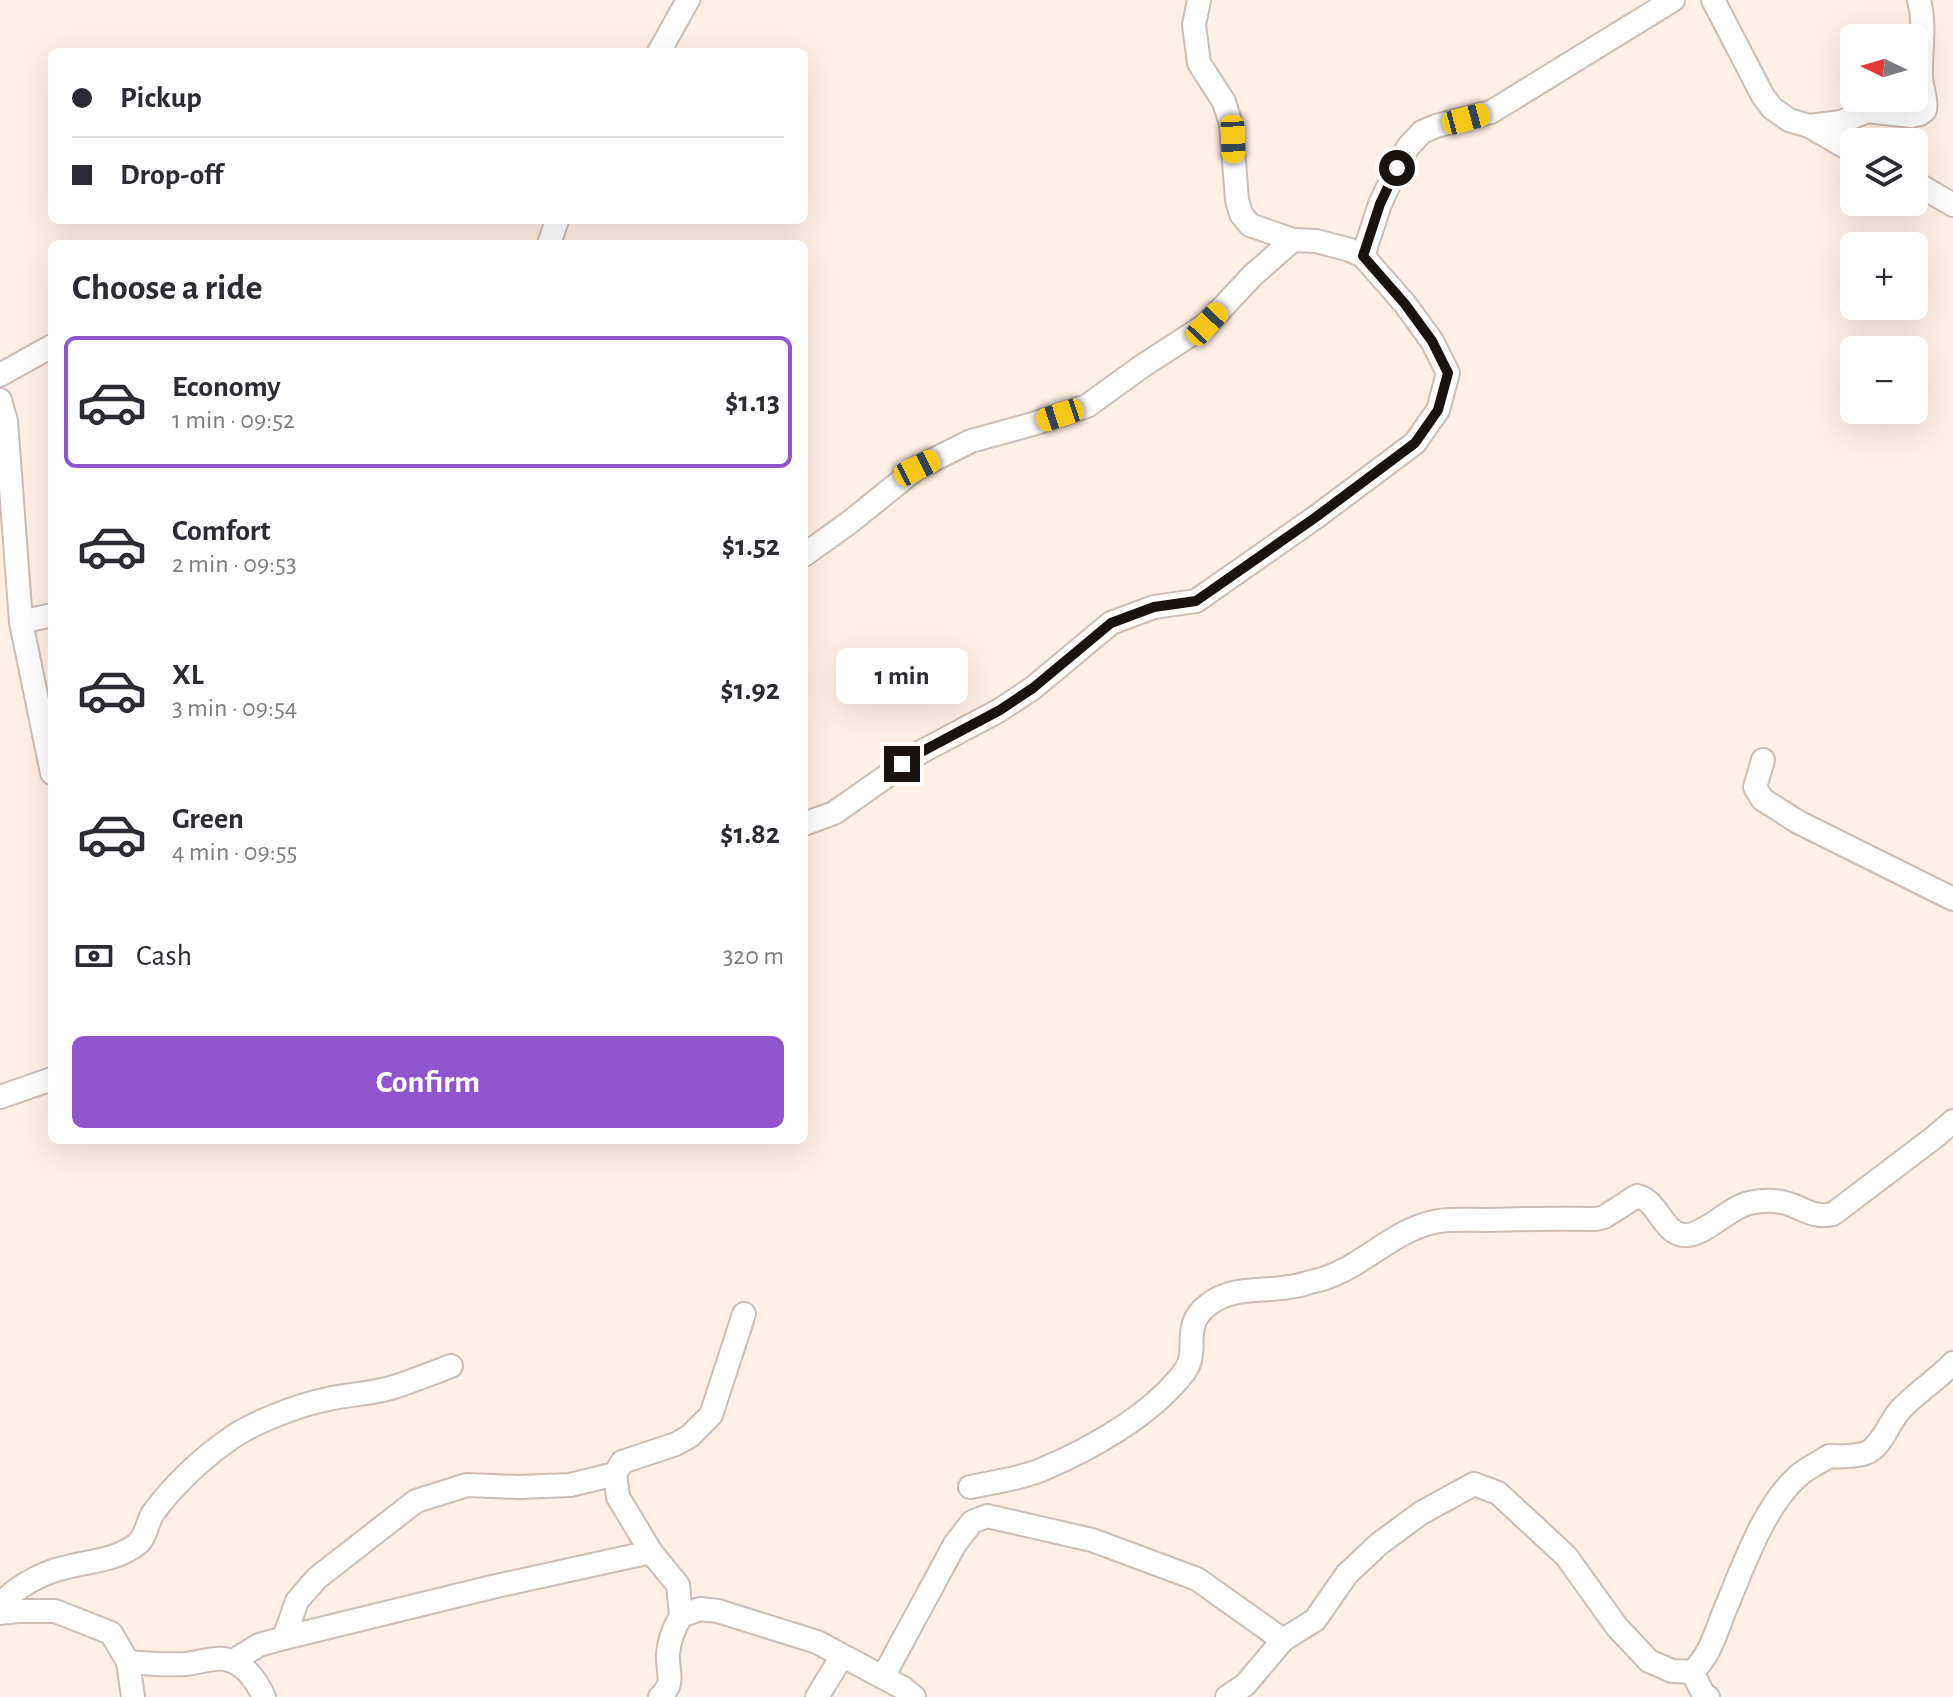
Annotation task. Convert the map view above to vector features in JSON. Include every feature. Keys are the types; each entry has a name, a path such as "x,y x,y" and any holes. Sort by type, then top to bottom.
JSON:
{"street":[{"path":"661,48 688,0"},
{"path":"808,823 834,813 921,752 1000,710 1033,688 1111,623 1154,607 1196,601 1415,443 1438,410 1448,373 1432,341 1363,256 1316,241 1293,240 1250,225 1241,214 1231,124 1224,102 1199,63 1194,25 1199,0"},
{"path":"1363,256 1380,204 1397,168 1408,147 1422,132 1491,112 1673,0"},
{"path":"1713,0 1772,108 1789,120 1809,126 1840,144"},
{"path":"1809,126 1841,122 1867,111 1911,116 1925,110 1921,81 1923,29 1919,0"},
{"path":"1928,190 1953,205"},
{"path":"808,552 917,468 971,441 1087,406 1207,324 1253,275 1293,240"},
{"path":"0,375 48,348"},
{"path":"0,400 6,421 21,622 48,754"},
{"path":"21,622 48,616"},
{"path":"1763,760 1755,787 1762,799 1798,822 1953,899"},
{"path":"0,1097 48,1080"},
{"path":"970,1487 1039,1471 1108,1437 1140,1416 1187,1368 1191,1327 1198,1314 1218,1297 1233,1292 1290,1287 1343,1272 1429,1222 1596,1219 1637,1196 1645,1198 1672,1230 1683,1235 1698,1232 1729,1211 1748,1203 1774,1201 1813,1215 1833,1214 1953,1121"},
{"path":"660,1697 669,1689 671,1634 681,1616 678,1585 651,1552 618,1497 615,1474 622,1462 676,1444 690,1436 711,1415 744,1314"},
{"path":"1227,1697 1245,1685 1283,1640 1315,1620 1347,1574 1379,1544 1421,1513 1474,1484 1498,1493 1566,1556 1617,1627 1649,1661 1672,1671 1692,1672 1711,1645 1757,1534 1782,1494 1799,1475 1829,1456 1841,1458 1867,1453 1881,1439 1899,1410 1953,1363"},
{"path":"0,1606 8,1596 43,1576 63,1568 114,1557 140,1543 152,1516 186,1473 229,1438 303,1406 394,1387 451,1366"},
{"path":"284,1638 297,1601 317,1578 416,1501 467,1485 570,1485 615,1474"},
{"path":"883,1677 955,1544 972,1522 987,1516 1092,1540 1197,1579 1283,1640"},
{"path":"233,1661 259,1645 284,1638 651,1552"},
{"path":"681,1616 700,1609 718,1611 817,1642 903,1688 914,1697"},
{"path":"0,1613 55,1611 111,1633 128,1662 133,1697"},
{"path":"817,1697 842,1656"},
{"path":"128,1662 167,1665 223,1658 243,1667 264,1697"},
{"path":"1692,1672 1708,1697"}],"route":[{"path":"902,764 1000,710 1033,688 1111,623 1154,607 1196,601 1415,443 1438,410 1448,373 1432,341 1363,256 1380,204 1397,168"}]}
